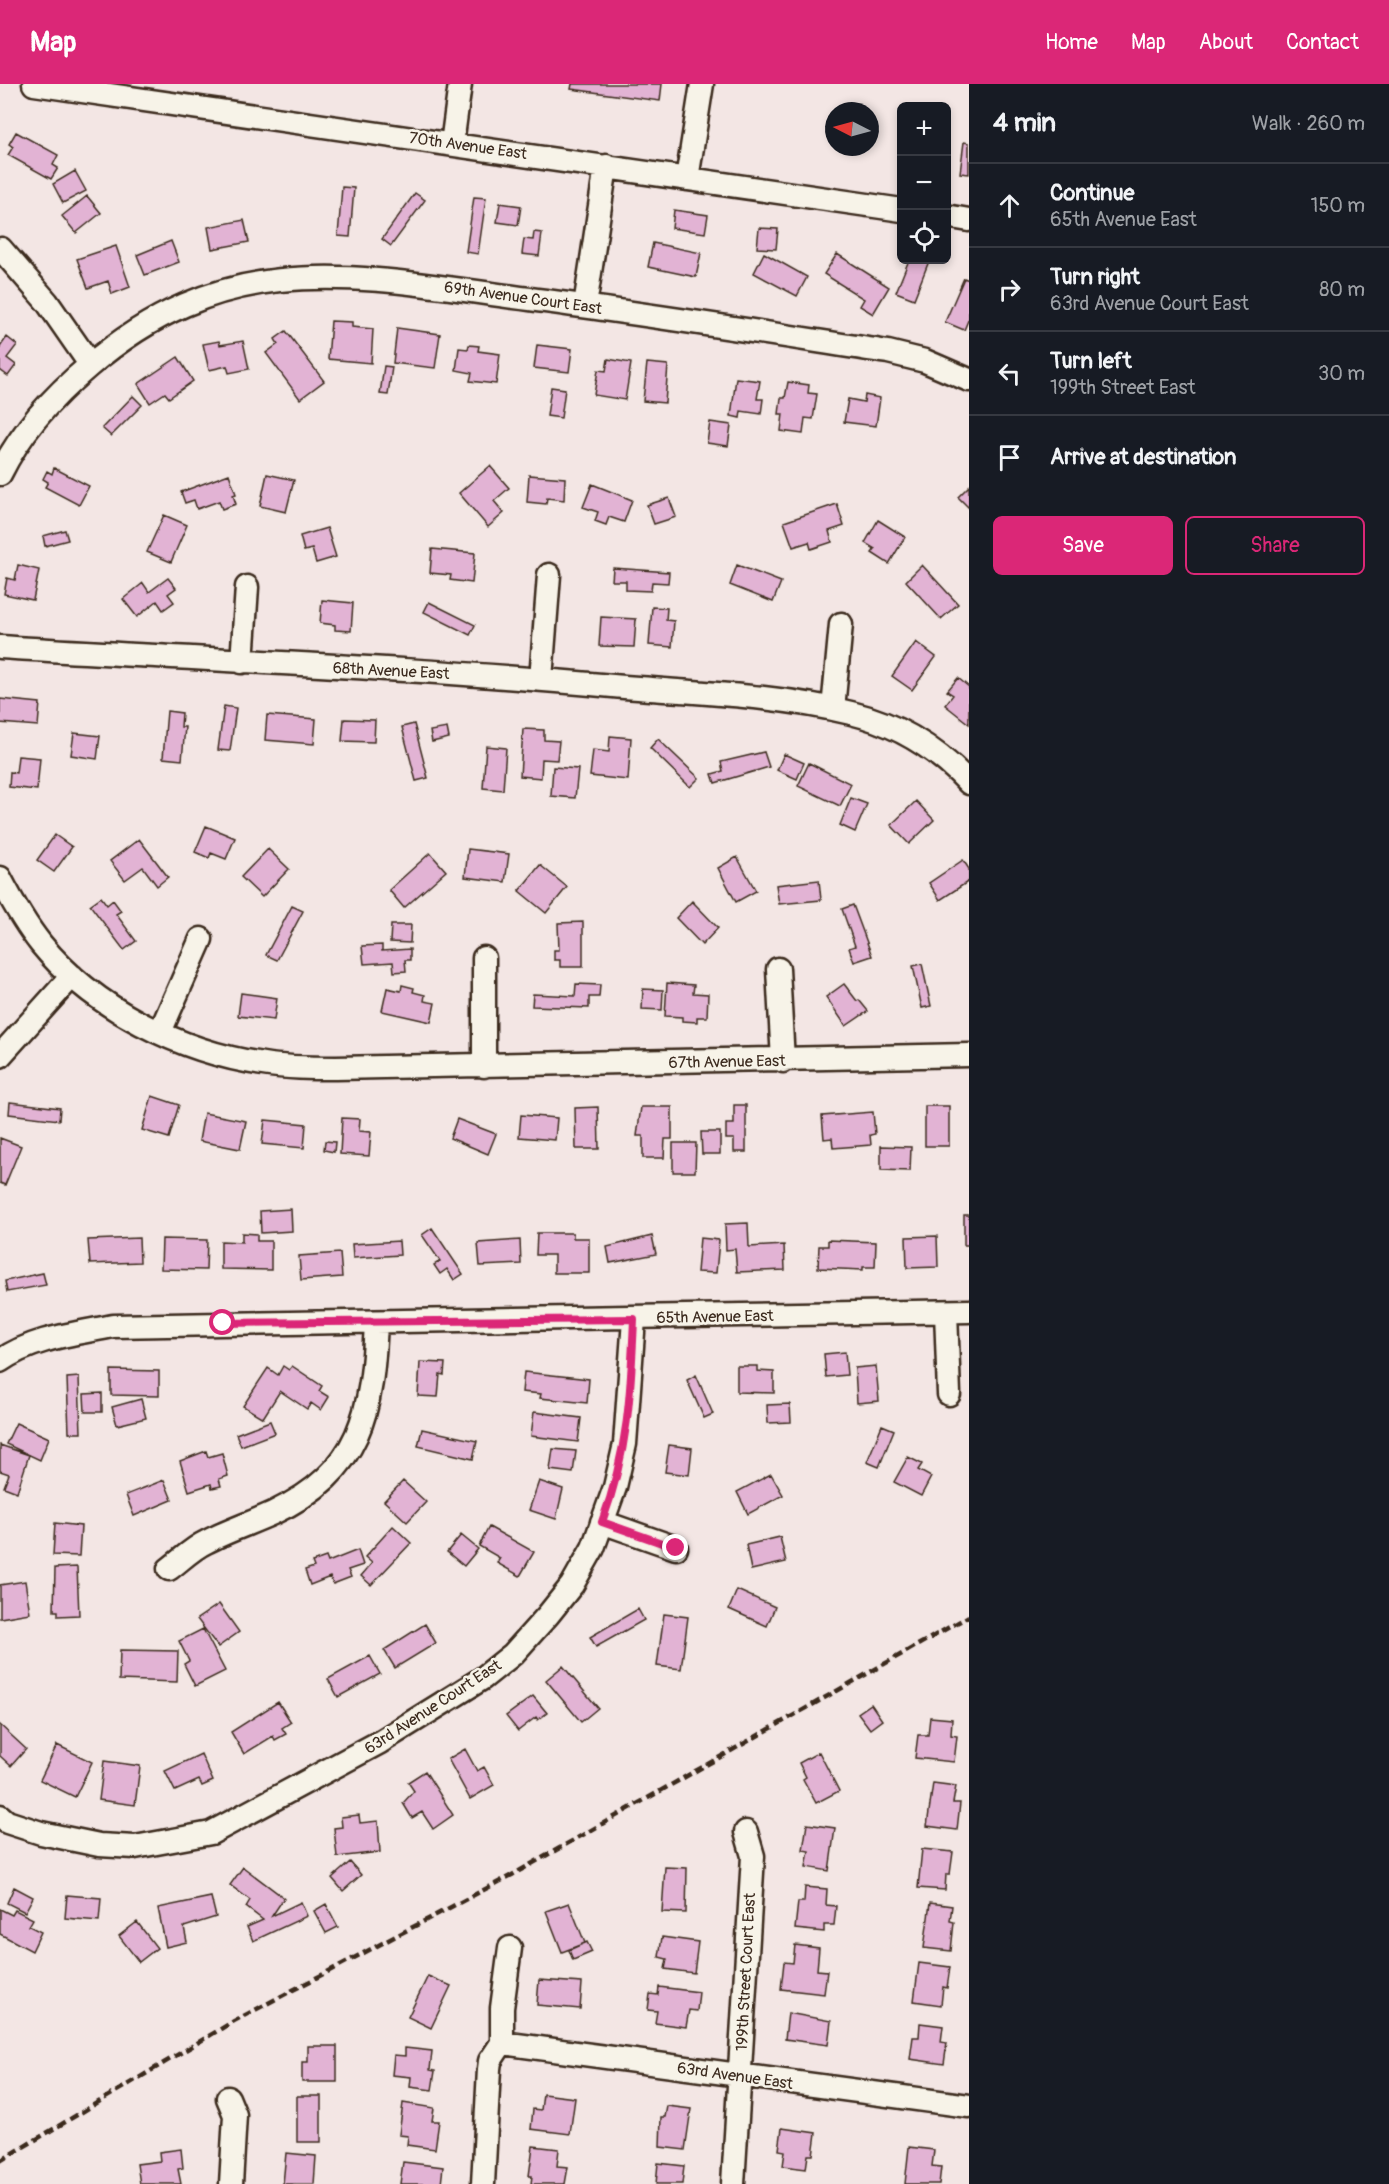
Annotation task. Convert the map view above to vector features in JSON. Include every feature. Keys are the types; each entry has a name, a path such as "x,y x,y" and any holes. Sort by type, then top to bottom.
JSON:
{"street":[{"name":"70th Avenue East","path":"34,84 137,101 606,165 897,209"},
{"path":"452,144 460,84"},
{"path":"687,179 702,84"},
{"path":"585,306 606,165"},
{"path":"951,217 969,220"},
{"path":"1,249 47,302 90,364"},
{"name":"69th Avenue Court East","path":"0,474 8,458 42,409 123,337 169,311 226,290 276,280 333,276 379,278 585,306 888,352 925,361 969,380"},
{"path":"541,680 549,575"},
{"path":"242,662 247,587"},
{"path":"833,709 841,624"},
{"name":"68th Avenue East","path":"0,647 541,680 801,703 884,723 933,749 969,783"},
{"name":"67th Avenue East","path":"0,878 16,909 42,945 72,976 125,1014 160,1032 229,1058 284,1067 783,1061 969,1055"},
{"path":"160,1032 201,939"},
{"path":"484,958 484,1066"},
{"path":"778,969 783,1061"},
{"path":"0,1056 72,976"},
{"name":"65th Avenue East","path":"0,1361 16,1349 38,1342 113,1326 634,1319 969,1311"},
{"path":"946,1312 949,1394"},
{"name":"63rd Avenue Court East","path":"2,1823 71,1841 126,1846 168,1842 211,1833 380,1742 483,1678 506,1660 572,1585 593,1548 615,1487 625,1444 634,1319"},
{"path":"169,1569 204,1542 275,1512 308,1492 342,1461 353,1446 364,1420 374,1366 376,1322"},
{"path":"602,1522 676,1548"},
{"name":"199th Street Court East","path":"733,2184 753,1856 746,1832"},
{"path":"483,2184 489,2069 490,2061 502,2043 502,2008 510,1948"},
{"name":"63rd Avenue East","path":"502,2043 739,2077 969,2106"},
{"path":"228,2098 235,2115 231,2184"}],"building":[{"path":"572,84 662,84 660,101 571,89"},
{"path":"16,132 58,155 53,165 58,168 51,179 8,155 13,147 9,144"},
{"path":"964,142 969,143 969,174 960,173"},
{"path":"75,171 86,191 63,203 53,184"},
{"path":"342,187 354,188 350,237 338,236"},
{"path":"415,193 425,200 391,246 382,239"},
{"path":"87,196 101,213 76,233 62,216"},
{"path":"474,197 486,198 478,254 466,252"},
{"path":"500,203 521,206 518,225 497,222"},
{"path":"674,210 708,215 705,233 672,228"},
{"path":"244,220 249,242 212,249 208,227"},
{"path":"759,228 778,229 776,249 757,248"},
{"path":"534,232 542,233 539,256 522,254 524,239 533,240"},
{"path":"171,241 179,262 145,275 137,255"},
{"path":"653,243 701,253 696,277 648,267"},
{"path":"116,246 130,287 112,294 108,281 88,288 77,259"},
{"path":"764,253 807,277 797,296 754,273"},
{"path":"837,254 889,287 873,314 860,306 864,299 824,274"},
{"path":"907,264 928,264 914,299 896,292"},
{"path":"964,278 969,280 969,318 964,330 945,322"},
{"path":"331,321 352,322 352,327 373,329 371,363 328,359"},
{"path":"397,328 440,334 435,368 393,363"},
{"path":"286,331 324,381 300,399 266,353 278,344 275,339"},
{"path":"7,337 17,345 7,358 16,365 8,376 0,370 0,347"},
{"path":"219,341 220,345 243,341 249,369 229,373 227,366 209,370 203,344"},
{"path":"469,345 479,346 478,351 500,354 496,384 470,381 472,373 456,370 459,348 468,349"},
{"path":"537,345 572,349 569,372 534,368"},
{"path":"178,357 193,381 169,398 165,393 150,403 138,384"},
{"path":"608,359 631,363 625,400 594,395 598,370 606,371"},
{"path":"647,363 668,365 665,403 643,401"},
{"path":"384,366 392,367 388,395 380,394"},
{"path":"736,378 760,381 757,399 763,399 761,414 741,411 740,418 731,416"},
{"path":"788,382 809,385 808,393 817,394 813,419 805,418 803,434 781,431 783,414 779,414 781,398 785,398"},
{"path":"551,387 565,389 561,418 547,416"},
{"path":"865,395 880,398 876,426 844,422 848,399 864,402"},
{"path":"133,396 142,405 111,436 102,428"},
{"path":"710,422 731,425 728,446 707,443"},
{"path":"490,466 509,488 494,501 504,513 488,527 459,493"},
{"path":"54,468 89,486 79,505 45,487 48,482 43,479 47,471 52,474"},
{"path":"229,474 236,494 233,495 236,504 222,509 219,501 197,509 194,500 185,503 181,492"},
{"path":"267,474 294,480 286,512 260,506"},
{"path":"529,475 565,478 564,500 547,498 546,504 527,502"},
{"path":"592,484 632,500 624,522 609,517 606,525 595,521 598,512 583,507"},
{"path":"969,486 969,508 958,497"},
{"path":"669,498 676,517 654,524 647,505"},
{"path":"837,504 844,526 829,531 832,542 811,549 809,542 793,547 784,522"},
{"path":"164,515 187,525 171,562 147,552"},
{"path":"878,520 905,537 889,564 872,553 875,549 865,543"},
{"path":"327,528 336,557 316,563 312,549 304,551 300,536"},
{"path":"65,530 68,540 45,546 43,536"},
{"path":"432,549 475,553 472,583 450,580 451,575 430,573"},
{"path":"18,565 39,570 33,600 4,594 7,578 15,580"},
{"path":"737,565 781,582 773,602 730,585"},
{"path":"922,565 958,604 941,619 906,581"},
{"path":"613,568 669,572 668,583 652,582 651,591 626,590 626,581 612,581"},
{"path":"168,578 176,588 168,594 174,602 163,610 157,601 137,617 123,599 143,583 149,592"},
{"path":"322,600 353,603 351,631 335,630 335,625 320,623"},
{"path":"429,602 475,625 470,635 424,612"},
{"path":"652,607 667,608 666,620 674,621 672,647 649,645"},
{"path":"601,617 636,619 634,647 599,646"},
{"path":"916,642 936,657 912,690 892,676"},
{"path":"958,678 969,687 969,724 945,705 953,695 947,691"},
{"path":"0,699 40,703 38,726 0,723"},
{"path":"224,706 236,708 230,751 218,750"},
{"path":"167,711 182,713 181,727 185,727 182,760 163,758"},
{"path":"267,715 316,719 314,744 265,740"},
{"path":"344,719 375,720 374,742 342,741"},
{"path":"414,724 428,778 416,781 402,727"},
{"path":"447,728 449,738 432,742 430,731"},
{"path":"523,729 544,730 544,740 559,741 557,760 542,759 541,778 520,776"},
{"path":"74,733 100,736 97,759 71,755"},
{"path":"610,736 631,738 628,780 590,776 593,750 609,752"},
{"path":"658,739 699,778 690,787 650,748"},
{"path":"486,746 506,748 503,790 483,788"},
{"path":"764,752 769,767 715,783 712,774 723,771 721,762"},
{"path":"784,754 804,763 797,779 777,770"},
{"path":"18,756 40,758 37,790 9,787 10,772 16,773"},
{"path":"809,763 851,784 840,806 798,786"},
{"path":"553,767 578,769 575,798 551,796"},
{"path":"851,798 867,804 855,832 840,825"},
{"path":"916,801 934,820 909,844 891,825"},
{"path":"206,826 235,838 226,859 211,853 209,858 195,852"},
{"path":"55,835 72,847 54,872 37,860"},
{"path":"139,839 168,877 157,886 143,867 125,880 110,861"},
{"path":"268,849 289,869 262,897 241,877"},
{"path":"468,849 509,854 505,882 465,877"},
{"path":"430,853 446,871 404,908 389,890"},
{"path":"737,857 756,891 736,902 718,868"},
{"path":"963,860 969,869 969,881 940,900 929,883"},
{"path":"540,865 567,887 546,913 519,891"},
{"path":"819,880 821,900 779,904 776,885"},
{"path":"101,897 107,905 113,900 121,911 116,914 136,941 124,950 90,905"},
{"path":"692,901 718,928 702,945 676,918"},
{"path":"853,905 872,956 854,962 849,948 855,946 842,909"},
{"path":"292,906 303,911 277,960 266,955"},
{"path":"583,922 583,967 560,967 560,960 554,960 554,950 559,950 558,923"},
{"path":"391,925 411,925 410,943 390,942"},
{"path":"382,945 382,951 410,949 410,960 405,960 406,971 394,972 393,962 364,964 362,946"},
{"path":"922,964 931,1006 922,1008 913,966"},
{"path":"667,983 694,985 693,993 708,994 707,1017 697,1017 697,1022 682,1021 682,1017 665,1016"},
{"path":"576,984 600,985 599,997 589,997 589,1008 532,1006 533,994 575,996"},
{"path":"844,984 868,1011 846,1026 826,997"},
{"path":"402,985 414,988 413,992 425,995 424,1001 435,1003 431,1022 382,1011 387,988 401,991"},
{"path":"643,989 663,990 662,1010 642,1009"},
{"path":"241,993 277,998 274,1020 238,1016"},
{"path":"152,1096 179,1105 169,1138 142,1130"},
{"path":"10,1102 60,1108 59,1120 9,1114"},
{"path":"734,1105 746,1105 746,1152 734,1152 734,1139 726,1139 726,1124 734,1124"},
{"path":"925,1106 949,1106 949,1146 925,1146"},
{"path":"598,1107 599,1149 576,1149 575,1108"},
{"path":"641,1107 672,1107 672,1139 665,1139 664,1158 643,1158 643,1136 637,1136"},
{"path":"873,1112 875,1134 870,1135 871,1145 833,1148 832,1138 824,1139 822,1116"},
{"path":"204,1113 246,1121 240,1149 199,1141"},
{"path":"521,1115 557,1118 555,1140 519,1137"},
{"path":"342,1118 360,1119 359,1131 371,1132 369,1156 340,1154"},
{"path":"457,1119 496,1134 488,1154 450,1138"},
{"path":"265,1120 306,1124 304,1148 262,1144"},
{"path":"701,1132 720,1132 720,1154 702,1154"},
{"path":"0,1138 21,1146 5,1185 0,1183"},
{"path":"325,1141 335,1142 334,1152 324,1150"},
{"path":"673,1143 696,1143 695,1172 673,1172"},
{"path":"881,1146 911,1147 910,1171 881,1170"},
{"path":"291,1209 292,1231 261,1233 260,1211"},
{"path":"964,1215 969,1215 969,1245 964,1245"},
{"path":"748,1223 749,1247 784,1245 785,1270 737,1272 735,1249 726,1250 725,1224"},
{"path":"432,1228 463,1274 454,1280 447,1269 440,1274 434,1265 440,1261 422,1235"},
{"path":"242,1233 257,1234 257,1241 271,1241 271,1270 221,1269 221,1241 242,1242"},
{"path":"537,1233 573,1233 573,1238 589,1238 589,1273 554,1273 554,1255 536,1255"},
{"path":"652,1236 656,1254 610,1263 607,1247"},
{"path":"937,1236 938,1267 907,1268 906,1237"},
{"path":"139,1238 140,1262 90,1264 88,1240"},
{"path":"700,1238 719,1240 716,1273 697,1272"},
{"path":"162,1239 207,1240 206,1270 161,1269"},
{"path":"520,1240 521,1264 480,1266 478,1243"},
{"path":"828,1240 876,1242 875,1267 863,1267 863,1270 818,1268 819,1246 828,1246"},
{"path":"399,1241 400,1255 353,1258 352,1244"},
{"path":"340,1253 342,1277 301,1280 299,1256"},
{"path":"43,1273 46,1285 7,1292 5,1281"},
{"path":"845,1352 847,1375 826,1377 824,1354"},
{"path":"420,1362 445,1363 444,1375 440,1374 438,1397 418,1396"},
{"path":"283,1366 289,1370 292,1366 322,1386 319,1391 329,1397 321,1410 311,1403 307,1409 280,1391 263,1418 243,1406 268,1368 278,1375"},
{"path":"737,1366 757,1366 757,1371 774,1372 774,1393 737,1392"},
{"path":"876,1366 879,1401 857,1403 855,1368"},
{"path":"111,1370 159,1371 159,1396 111,1395"},
{"path":"524,1372 589,1379 587,1403 540,1398 541,1394 522,1392"},
{"path":"696,1375 713,1414 704,1418 687,1380"},
{"path":"79,1377 81,1433 69,1433 67,1378"},
{"path":"102,1393 102,1412 85,1412 84,1394"},
{"path":"141,1399 146,1418 117,1425 112,1407"},
{"path":"790,1404 791,1422 768,1423 767,1405"},
{"path":"534,1412 581,1418 578,1442 531,1436"},
{"path":"270,1421 275,1433 241,1446 236,1434"},
{"path":"16,1423 49,1438 40,1460 6,1444"},
{"path":"882,1425 894,1430 879,1467 867,1462"},
{"path":"422,1429 477,1441 473,1459 418,1446"},
{"path":"0,1445 29,1455 17,1492 4,1487 9,1474 0,1471"},
{"path":"669,1445 692,1448 689,1475 665,1472"},
{"path":"553,1449 576,1451 573,1473 550,1470"},
{"path":"206,1451 208,1457 222,1453 228,1476 219,1479 221,1486 212,1488 211,1484 189,1491 180,1461"},
{"path":"908,1457 922,1464 918,1470 931,1477 921,1496 894,1482"},
{"path":"771,1474 783,1495 748,1514 737,1492"},
{"path":"164,1480 172,1500 134,1516 126,1495"},
{"path":"403,1481 426,1502 407,1522 384,1501"},
{"path":"539,1481 563,1489 556,1519 529,1510"},
{"path":"55,1523 81,1526 79,1556 53,1555"},
{"path":"393,1526 411,1543 371,1585 361,1576 372,1563 365,1557"},
{"path":"489,1527 534,1552 520,1576 497,1563 500,1558 479,1546"},
{"path":"461,1535 478,1549 464,1566 447,1552"},
{"path":"780,1537 786,1562 751,1570 746,1545"},
{"path":"358,1550 363,1565 348,1570 351,1577 333,1584 330,1577 310,1585 305,1570 314,1567 312,1562 326,1557 328,1562"},
{"path":"77,1567 79,1615 58,1616 58,1611 54,1611 55,1568"},
{"path":"25,1581 30,1613 0,1618 0,1585"},
{"path":"737,1590 775,1607 767,1626 729,1609"},
{"path":"219,1604 239,1632 218,1647 197,1619"},
{"path":"638,1609 644,1620 596,1647 590,1637"},
{"path":"664,1614 688,1617 681,1669 657,1666"},
{"path":"425,1624 436,1643 395,1668 384,1650"},
{"path":"203,1629 225,1671 195,1686 184,1664 189,1661 179,1641"},
{"path":"120,1650 178,1651 177,1682 119,1680"},
{"path":"370,1656 380,1674 338,1697 328,1679"},
{"path":"563,1666 598,1708 581,1722 546,1680"},
{"path":"533,1696 547,1713 538,1720 536,1717 518,1731 506,1716"},
{"path":"278,1702 291,1722 282,1728 286,1734 275,1740 273,1736 244,1754 231,1732"},
{"path":"871,1704 882,1720 870,1729 858,1713"},
{"path":"930,1717 952,1719 951,1735 957,1736 954,1762 915,1758 918,1735 928,1735"},
{"path":"0,1725 26,1749 11,1766 0,1756"},
{"path":"57,1745 92,1762 75,1797 40,1780"},
{"path":"465,1749 477,1771 484,1767 494,1785 470,1799 448,1759"},
{"path":"819,1752 839,1791 816,1803 803,1779 806,1777 799,1763"},
{"path":"201,1754 213,1781 202,1786 199,1780 175,1791 165,1771"},
{"path":"104,1761 140,1766 135,1805 99,1800"},
{"path":"425,1771 453,1815 433,1829 422,1812 412,1818 403,1803 414,1791 408,1782"},
{"path":"933,1783 956,1786 953,1803 960,1803 957,1830 927,1826"},
{"path":"359,1815 360,1823 378,1821 380,1852 337,1857 334,1828 342,1827 341,1817"},
{"path":"807,1824 835,1828 829,1871 806,1867 809,1851 803,1850"},
{"path":"922,1849 953,1852 950,1874 946,1874 945,1890 918,1888"},
{"path":"350,1862 361,1875 343,1891 332,1878"},
{"path":"243,1867 284,1898 272,1916 301,1902 307,1916 253,1941 247,1927 263,1920 246,1907 250,1900 230,1885"},
{"path":"665,1867 687,1868 686,1913 662,1912"},
{"path":"14,1887 33,1897 25,1912 7,1903"},
{"path":"805,1887 827,1889 826,1905 836,1906 834,1925 824,1925 824,1932 795,1929 798,1902 804,1902"},
{"path":"67,1895 101,1898 99,1921 65,1918"},
{"path":"211,1897 216,1917 184,1927 187,1942 166,1947 158,1908"},
{"path":"569,1903 585,1943 562,1952 546,1911"},
{"path":"930,1903 952,1906 950,1921 954,1922 951,1951 924,1948"},
{"path":"326,1904 338,1927 326,1933 314,1911"},
{"path":"0,1909 12,1915 15,1910 33,1919 29,1926 41,1932 32,1951 0,1934"},
{"path":"137,1922 157,1948 139,1962 119,1936"},
{"path":"662,1937 698,1942 694,1973 665,1969 667,1959 659,1957"},
{"path":"587,1942 592,1952 573,1960 569,1950"},
{"path":"795,1945 819,1948 817,1970 827,1971 824,1994 781,1989 784,1962 793,1963"},
{"path":"919,1963 950,1967 947,1988 943,1987 941,2005 914,2001"},
{"path":"428,1976 451,1986 431,2028 408,2017"},
{"path":"539,1980 582,1983 580,2009 537,2005"},
{"path":"659,1987 699,1992 697,2011 689,2010 686,2027 655,2023 657,2011 648,2010 650,1994 658,1995"},
{"path":"788,2013 831,2021 828,2045 785,2039"},
{"path":"920,2023 943,2026 941,2042 947,2043 944,2064 910,2059 913,2037 919,2037"},
{"path":"308,2046 337,2046 337,2082 302,2082 302,2062 308,2062"},
{"path":"405,2048 432,2051 430,2070 435,2071 432,2090 410,2087 411,2077 392,2075 394,2055 405,2056"},
{"path":"543,2094 575,2098 570,2134 531,2129 533,2109 541,2110"},
{"path":"297,2096 321,2096 321,2142 297,2142"},
{"path":"403,2103 434,2108 432,2121 439,2121 435,2149 407,2145 408,2136 399,2135"},
{"path":"667,2106 691,2109 685,2150 660,2147 661,2117 665,2117"},
{"path":"782,2128 816,2133 813,2155 808,2155 806,2169 783,2166 785,2151 779,2150"},
{"path":"533,2146 559,2149 557,2166 568,2167 565,2184 531,2184 532,2176 529,2176"},
{"path":"909,2147 934,2150 932,2166 941,2167 939,2184 905,2184"},
{"path":"181,2149 183,2168 178,2169 181,2184 140,2184 137,2164 160,2161 159,2152"},
{"path":"286,2153 316,2156 314,2184 283,2184"},
{"path":"403,2162 443,2167 441,2184 400,2184"},
{"path":"658,2163 684,2166 682,2184 656,2184"}],"railway":[{"path":"0,2161 234,2021 512,1875 969,1616"}],"route":[{"path":"223,1323 634,1319 631,1397 625,1444 615,1487 602,1522 676,1548"}]}
